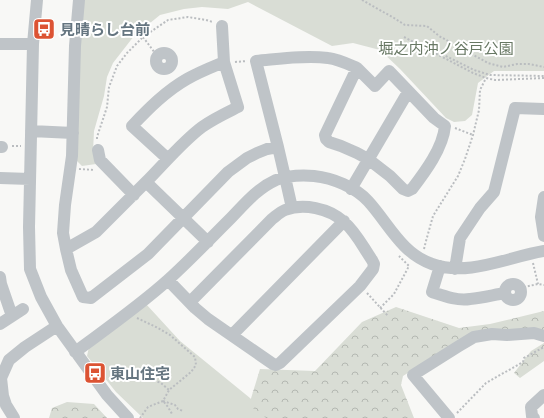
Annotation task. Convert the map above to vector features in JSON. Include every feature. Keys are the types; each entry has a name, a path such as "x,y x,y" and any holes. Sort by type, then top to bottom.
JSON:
{"street":[{"path":"37,0 33,44 30,146 30,269 38,300 107,395 128,418"},
{"path":"79,0 75,46 72,156 65,204 63,233 71,270 83,297 91,298 148,254 228,172 242,161 257,152 278,147"},
{"path":"66,249 96,232 193,134 203,126 238,107 224,62 222,26"},
{"path":"0,44 33,44"},
{"path":"158,57 156,62 159,67 163,69 168,68 181,83"},
{"path":"292,208 286,177 256,61 310,57 329,58 358,68 375,86 389,71 434,118 445,126 445,131 432,160 412,189 408,191 403,189 390,176 368,159 352,150 329,142 326,139 324,135 358,68"},
{"path":"168,160 132,126 160,98 181,83 224,62"},
{"path":"351,188 408,92"},
{"path":"455,268 460,238 480,208 494,192 515,108 544,109"},
{"path":"31,131 72,133"},
{"path":"98,150 100,160 134,194"},
{"path":"75,352 168,280 208,242 254,194 265,186 294,175 321,177 351,188 368,201 407,250 422,260 440,266 455,268 481,266 544,251"},
{"path":"0,178 30,179"},
{"path":"146,182 208,242"},
{"path":"544,197 544,236"},
{"path":"168,280 195,308 208,319 276,365 280,363 360,286 373,269 374,264 351,229 336,215 311,208 292,208 284,210 272,219 190,302"},
{"path":"232,335 344,222"},
{"path":"440,266 432,292 444,296 469,300 505,293 507,298 514,300 519,298 521,293 520,288"},
{"path":"0,277 12,316"},
{"path":"0,324 23,309"},
{"path":"14,418 6,405 3,396 1,377 9,360 25,347 57,326"},
{"path":"449,418 413,376 474,337 492,334 507,335 534,333 544,336"},
{"path":"534,418 532,416 531,407 544,395"}],"path":[{"path":"362,0 405,24 427,26 439,36 488,63 503,67 517,64 529,64 544,67"},
{"path":"98,150 97,137 107,107 109,87 117,66 127,53 143,37 168,20 188,17 206,20 222,26"},
{"path":"143,37 158,57"},
{"path":"404,37 473,73 486,78 495,80 544,77"},
{"path":"428,49 436,51 474,70 490,75 544,77"},
{"path":"224,62 256,61"},
{"path":"422,260 433,216 458,176 465,159 479,110 480,90 486,78"},
{"path":"445,126 473,135"},
{"path":"1,147 30,146"},
{"path":"70,168 100,170 106,165"},
{"path":"531,253 538,284"},
{"path":"380,308 394,294 409,266 399,257"},
{"path":"520,288 538,284 544,285"},
{"path":"360,286 388,316"},
{"path":"135,317 170,334 195,357 196,366 169,390 163,401 148,407 140,418"},
{"path":"455,418 458,412 486,383 523,362 524,358 544,347"},
{"path":"150,379 161,383 169,390"},
{"path":"163,401 175,405 183,411"},
{"path":"163,401 168,406 172,414"}],"green space":[{"name":"堀之内沖ノ谷戸公園","path":"84,0 544,0 544,71 494,71 478,83 472,115 465,121 454,122 446,118 380,50 353,43 332,46 248,2 228,9 202,7 184,9 160,15 134,36 113,63 107,77 104,96 94,131 93,152 96,164 82,166 77,161 80,46"},
{"path":"146,304 180,341 250,398 268,418 143,418 116,392 87,356 89,347"},
{"path":"396,307 459,328 490,324 544,311 544,333 465,337 403,376 401,385 414,418 266,418 249,405 260,369 315,371 362,322"},
{"path":"544,343 544,361 520,378 514,373 531,351"},
{"path":"67,402 94,404 107,418 49,418 52,408"}],"place":[{"name":"見晴らし台前","path":"44,29"},
{"name":"東山住宅","path":"95,373"}]}
